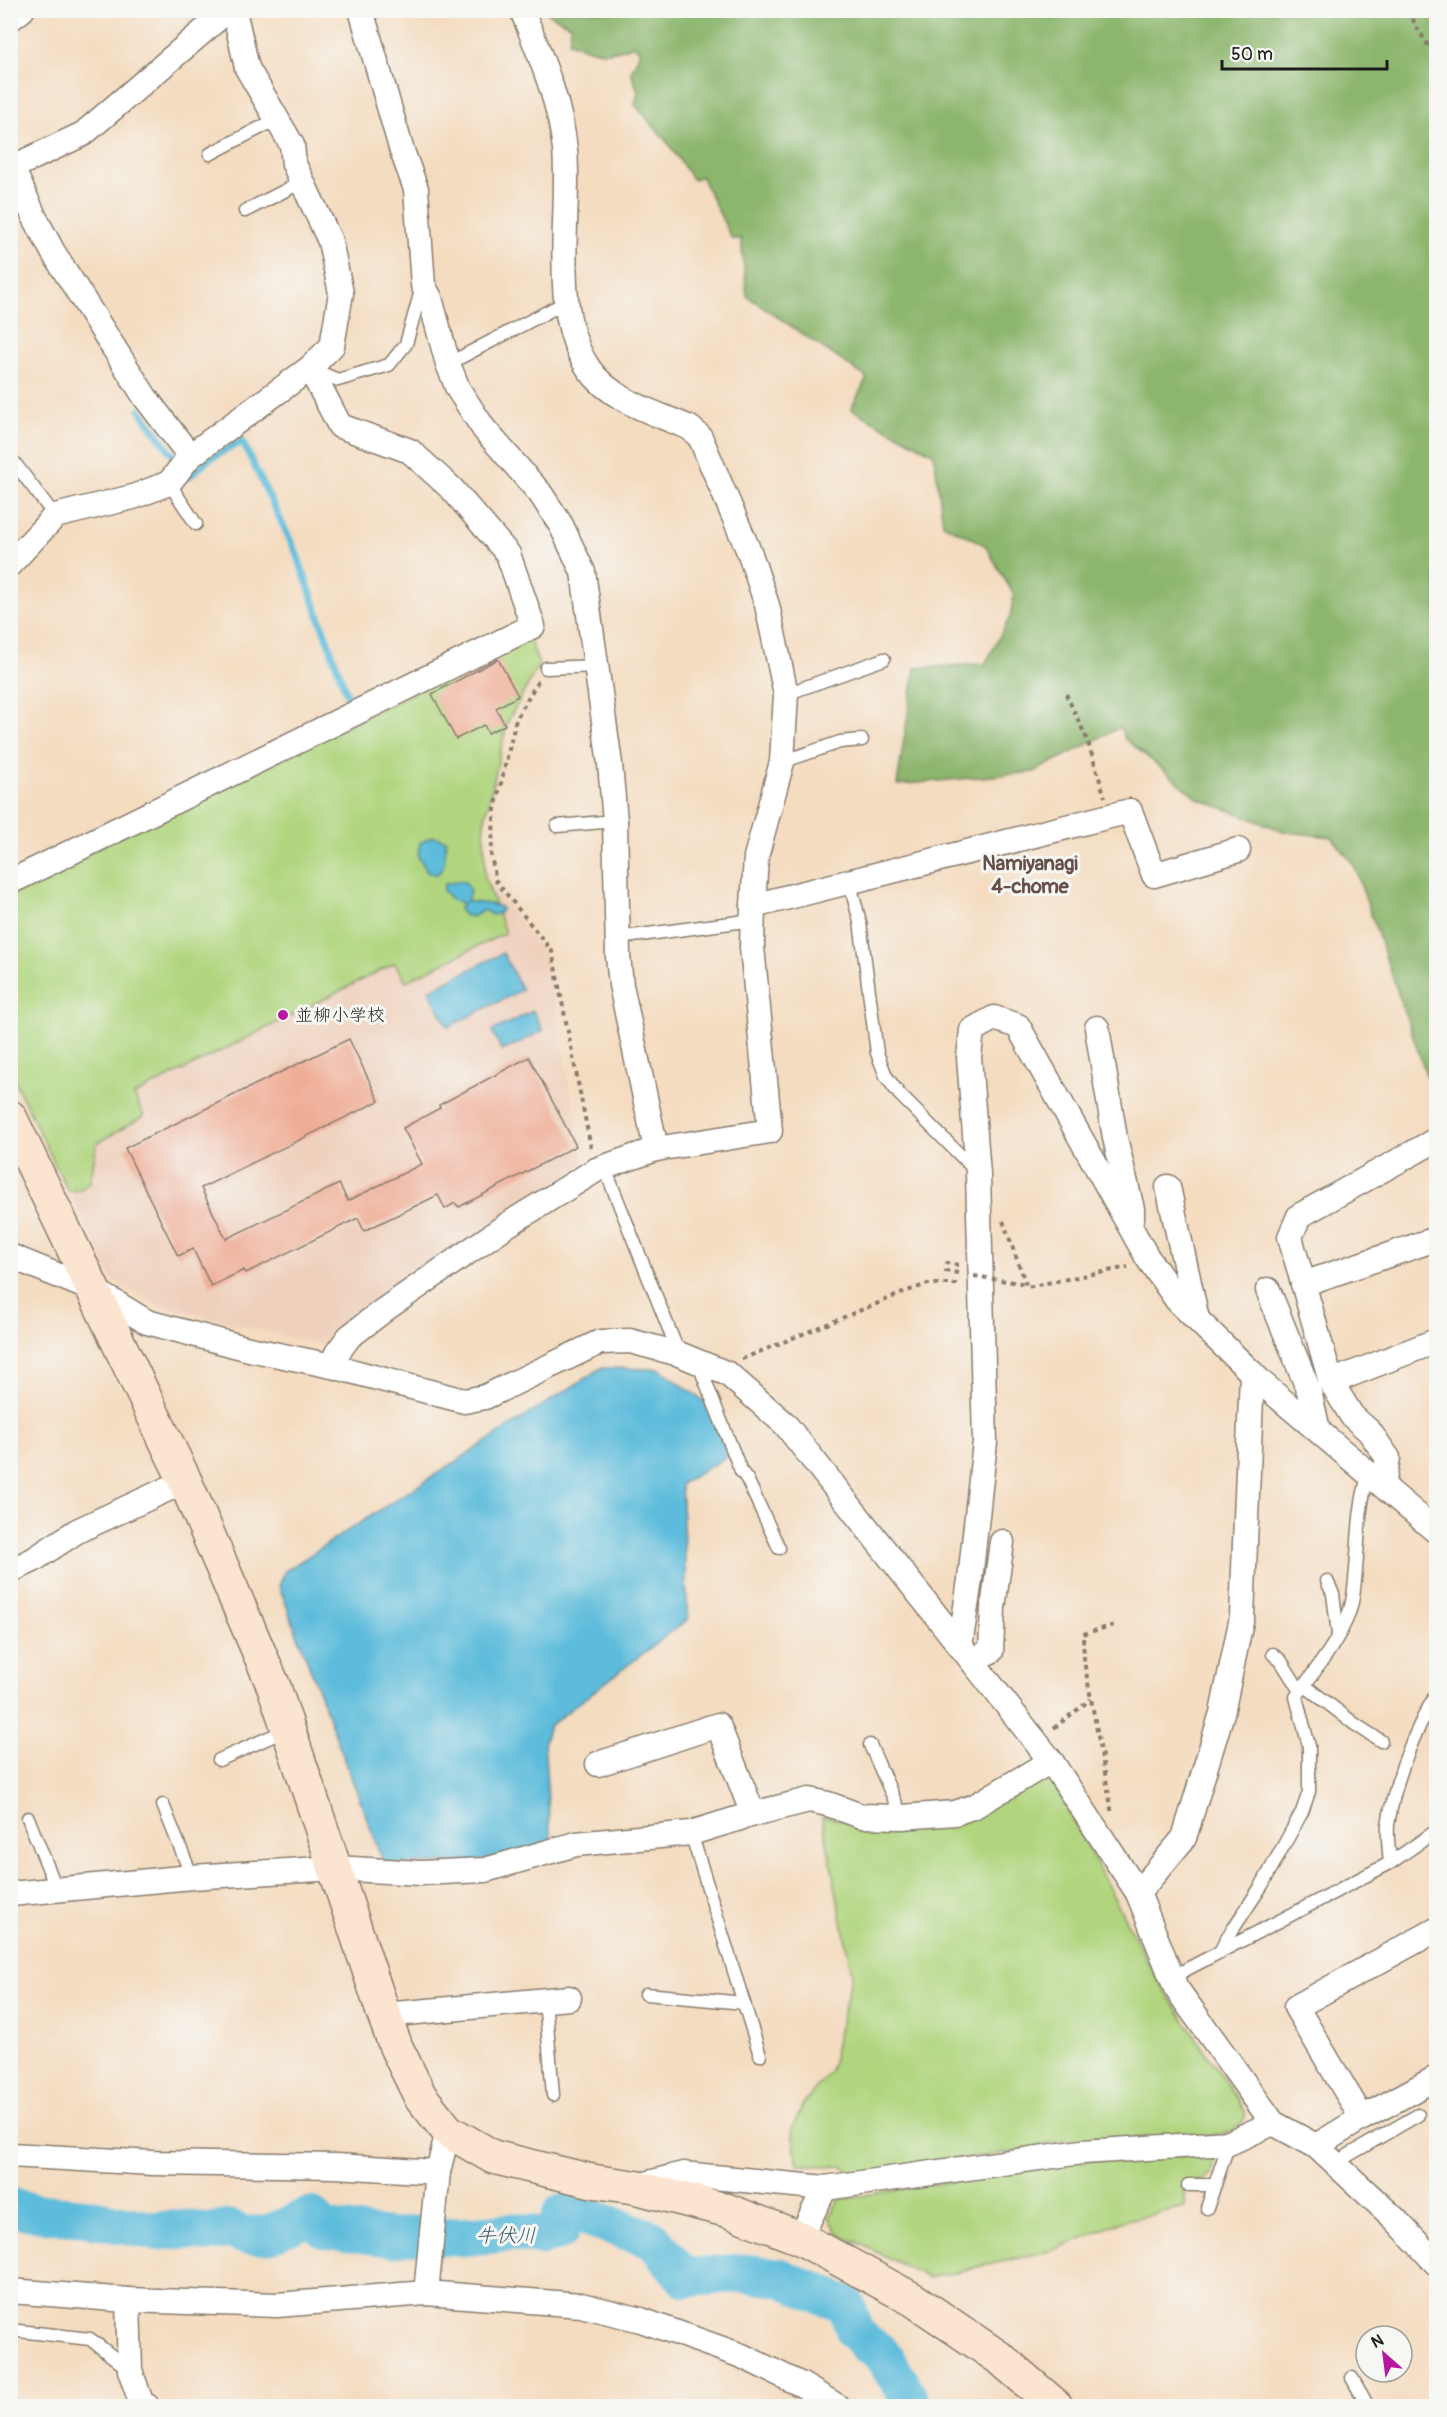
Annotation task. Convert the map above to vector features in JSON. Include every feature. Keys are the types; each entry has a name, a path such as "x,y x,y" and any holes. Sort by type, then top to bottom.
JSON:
{"street":[{"path":"10,19 22,10"},
{"path":"190,456 145,397 53,252 33,216 12,165 83,134 228,10"},
{"path":"10,564 55,516 133,497 170,483 190,456 310,368 332,346 341,293 330,241 294,164 292,145 247,68 234,10"},
{"path":"361,10 401,148 416,189 423,285 430,298 448,364 458,389 484,429 540,493 561,525 583,572 598,666 615,821 621,985 656,1149"},
{"path":"332,1366 337,1353 350,1337 384,1310 507,1225 600,1168 656,1149 770,1131 752,946 753,913 756,857 782,762 786,694 767,605 750,554 700,437 690,428 612,392 590,370 575,344 566,302 565,150 556,96 522,10"},
{"path":"10,882 532,626 508,554 452,489 410,451 340,426 310,368"},
{"path":"753,913 849,880 1130,811 1154,875 1238,850"},
{"path":"966,1653 970,1580 985,1442 978,1174 969,1057 972,1030 994,1018 1018,1026 1131,1228 1177,1300 1252,1373 1437,1531"},
{"path":"1096,1028 1114,1138 1132,1209 1131,1228"},
{"path":"10,1117 186,1480 274,1687 396,2047 420,2096 448,2131 493,2157 592,2181 634,2187 726,2210 800,2238 914,2300 1001,2359 1056,2406"},
{"path":"1376,1480 1388,1458 1369,1431 1352,1416 1331,1382 1290,1237 1299,1216 1437,1140"},
{"path":"1168,1187 1197,1319"},
{"path":"1303,1284 1437,1239"},
{"path":"10,1256 96,1291 147,1322 249,1349 332,1366 464,1401 485,1397 600,1342 630,1341 688,1358 728,1374 785,1425 1051,1761 1138,1893 1176,1988 1273,2123 1316,2146 1396,2220 1437,2263"},
{"path":"1268,1290 1309,1391 1318,1430"},
{"path":"1331,1382 1437,1341"},
{"path":"1138,1893 1184,1838 1222,1713 1242,1617 1252,1373"},
{"path":"10,1571 33,1560 77,1532 186,1480"},
{"path":"966,1653 990,1651 1002,1542"},
{"path":"598,1764 718,1725 753,1814"},
{"path":"10,1894 192,1877 335,1868 420,1873 486,1870 576,1844 691,1833 808,1800 828,1804 861,1816 902,1817 956,1813 975,1806 1051,1761"},
{"path":"1362,2118 1296,2007 1437,1930"},
{"path":"384,2015 569,1998"},
{"path":"1316,2146 1362,2118 1437,2078"},
{"path":"634,2187 683,2174 825,2188 1082,2152 1230,2143 1273,2123"},
{"path":"426,2288 437,2179 448,2131"},
{"path":"10,2155 153,2163 336,2166 437,2179"},
{"path":"800,2238 825,2188"},
{"path":"10,2291 128,2300 277,2305 426,2288 581,2305 641,2320 742,2356 802,2385 837,2406"},
{"path":"128,2300 130,2370 144,2406"}],"lane":[{"path":"210,154 277,119"},
{"path":"245,211 302,182"},
{"path":"310,368 338,380 388,365 406,344 423,285"},
{"path":"448,364 566,302"},
{"path":"10,457 55,516"},
{"path":"170,483 196,524"},
{"path":"786,694 884,659"},
{"path":"546,668 598,666"},
{"path":"782,762 840,742 862,740"},
{"path":"557,826 615,821"},
{"path":"849,880 860,922 877,1053 886,1076 899,1094 978,1174"},
{"path":"618,938 753,913"},
{"path":"600,1168 779,1548"},
{"path":"1220,1952 1262,1886 1302,1812 1309,1792 1309,1746 1296,1696 1338,1634 1352,1603 1362,1496 1376,1480"},
{"path":"1327,1581 1333,1594 1338,1634"},
{"path":"1273,1654 1302,1688 1381,1741"},
{"path":"1390,1863 1388,1827 1401,1771 1406,1754 1437,1694"},
{"path":"219,1760 288,1729"},
{"path":"870,1745 902,1817"},
{"path":"163,1805 192,1877"},
{"path":"28,1818 57,1890"},
{"path":"1172,1977 1390,1863 1437,1831"},
{"path":"691,1833 760,2055"},
{"path":"646,1994 744,2003"},
{"path":"545,2000 553,2095"},
{"path":"1335,2163 1418,2115"},
{"path":"1208,2208 1230,2143"},
{"path":"1188,2185 1215,2185"},
{"path":"10,2331 90,2339 130,2370"},
{"path":"1352,2378 1368,2406"}],"path":[{"path":"1410,10 1415,25 1437,57"},
{"path":"546,668 516,719 495,809 490,855 496,881 552,951 600,1168"},
{"path":"1066,694 1088,739 1111,815"},
{"path":"1000,1212 1026,1284"},
{"path":"974,1276 1026,1284 1027,1287 1130,1266"},
{"path":"741,1360 928,1284 970,1285"},
{"path":"1110,1818 1111,1806 1084,1661 1083,1634 1114,1625"},
{"path":"1052,1730 1091,1699"}],"shaded area":[{"name":"並柳小学校","path":"530,641 539,664 507,723 484,823 485,877 545,955 584,1163 374,1308 328,1346 159,1306 134,1293 112,1278 11,1074"}],"green space":[{"path":"544,11 1436,11 1436,1103 1354,865 1332,837 1286,832 1199,799 1124,738 1120,727 1034,772 897,785 915,668 985,664 1010,617 1014,595 985,545 943,524 934,454 851,409 867,378 747,296 741,239 732,239 701,176 693,180 668,143 635,105 638,92 631,72 640,52 634,45 616,51 601,52 569,42 571,26"},
{"path":"523,639 530,641 539,664 507,723 484,823 485,877 505,933 406,981 395,963 134,1095 144,1116 97,1143 90,1182 79,1190 68,1191 11,1074 11,890"},
{"path":"1048,1773 1156,1977 1245,2111 1245,2119 1233,2130 1211,2136 1062,2141 1013,2152 855,2175 842,2166 797,2165 792,2129 803,2104 830,2071 852,1974 822,1816 867,1825 917,1825"},
{"path":"1216,2153 1211,2174 1201,2181 1185,2182 1185,2207 1123,2221 1054,2250 929,2278 838,2233 829,2217 840,2199 1095,2159"}],"water":[{"path":"433,836 446,840 444,864 438,874 428,873 418,856 420,843"},
{"path":"461,881 466,883 470,891 467,901 498,906 502,908 500,913 492,915 483,910 472,917 464,915 459,909 463,903 452,900 443,890 445,884"},
{"path":"503,953 522,990 448,1027 429,990"},
{"path":"533,1011 543,1031 502,1051 492,1031"},
{"path":"601,1368 660,1369 708,1404 728,1456 681,1484 688,1619 549,1726 544,1741 551,1845 485,1862 384,1864 279,1586 285,1571"}],"building":[{"path":"498,659 518,696 496,708 505,725 488,733 484,725 456,739 432,694"},
{"path":"349,1039 379,1101 201,1188 226,1239 339,1184 348,1201 422,1164 403,1128 440,1108 439,1105 529,1057 576,1146 459,1207 455,1203 445,1209 438,1195 364,1231 358,1218 246,1273 244,1270 211,1286 193,1249 178,1256 125,1148"}],"waterway":[{"path":"140,410 172,454"},
{"path":"189,477 208,460 242,441 296,552 350,703"},
{"name":"牛伏川","path":"10,2207 38,2213 89,2218 154,2231 187,2229 207,2233 229,2229 244,2235 267,2235 311,2216 324,2229 395,2238 410,2235 459,2237 517,2232 540,2236 560,2231 559,2222 562,2213 576,2213 653,2240 685,2278 740,2273 779,2277 846,2305 855,2331 866,2344 880,2352 912,2406"}],"place":[{"name":"並柳小学校","path":"283,1015"}],"district":[{"name":"Namiyanagi 4-chome","path":"1030,874"}]}
